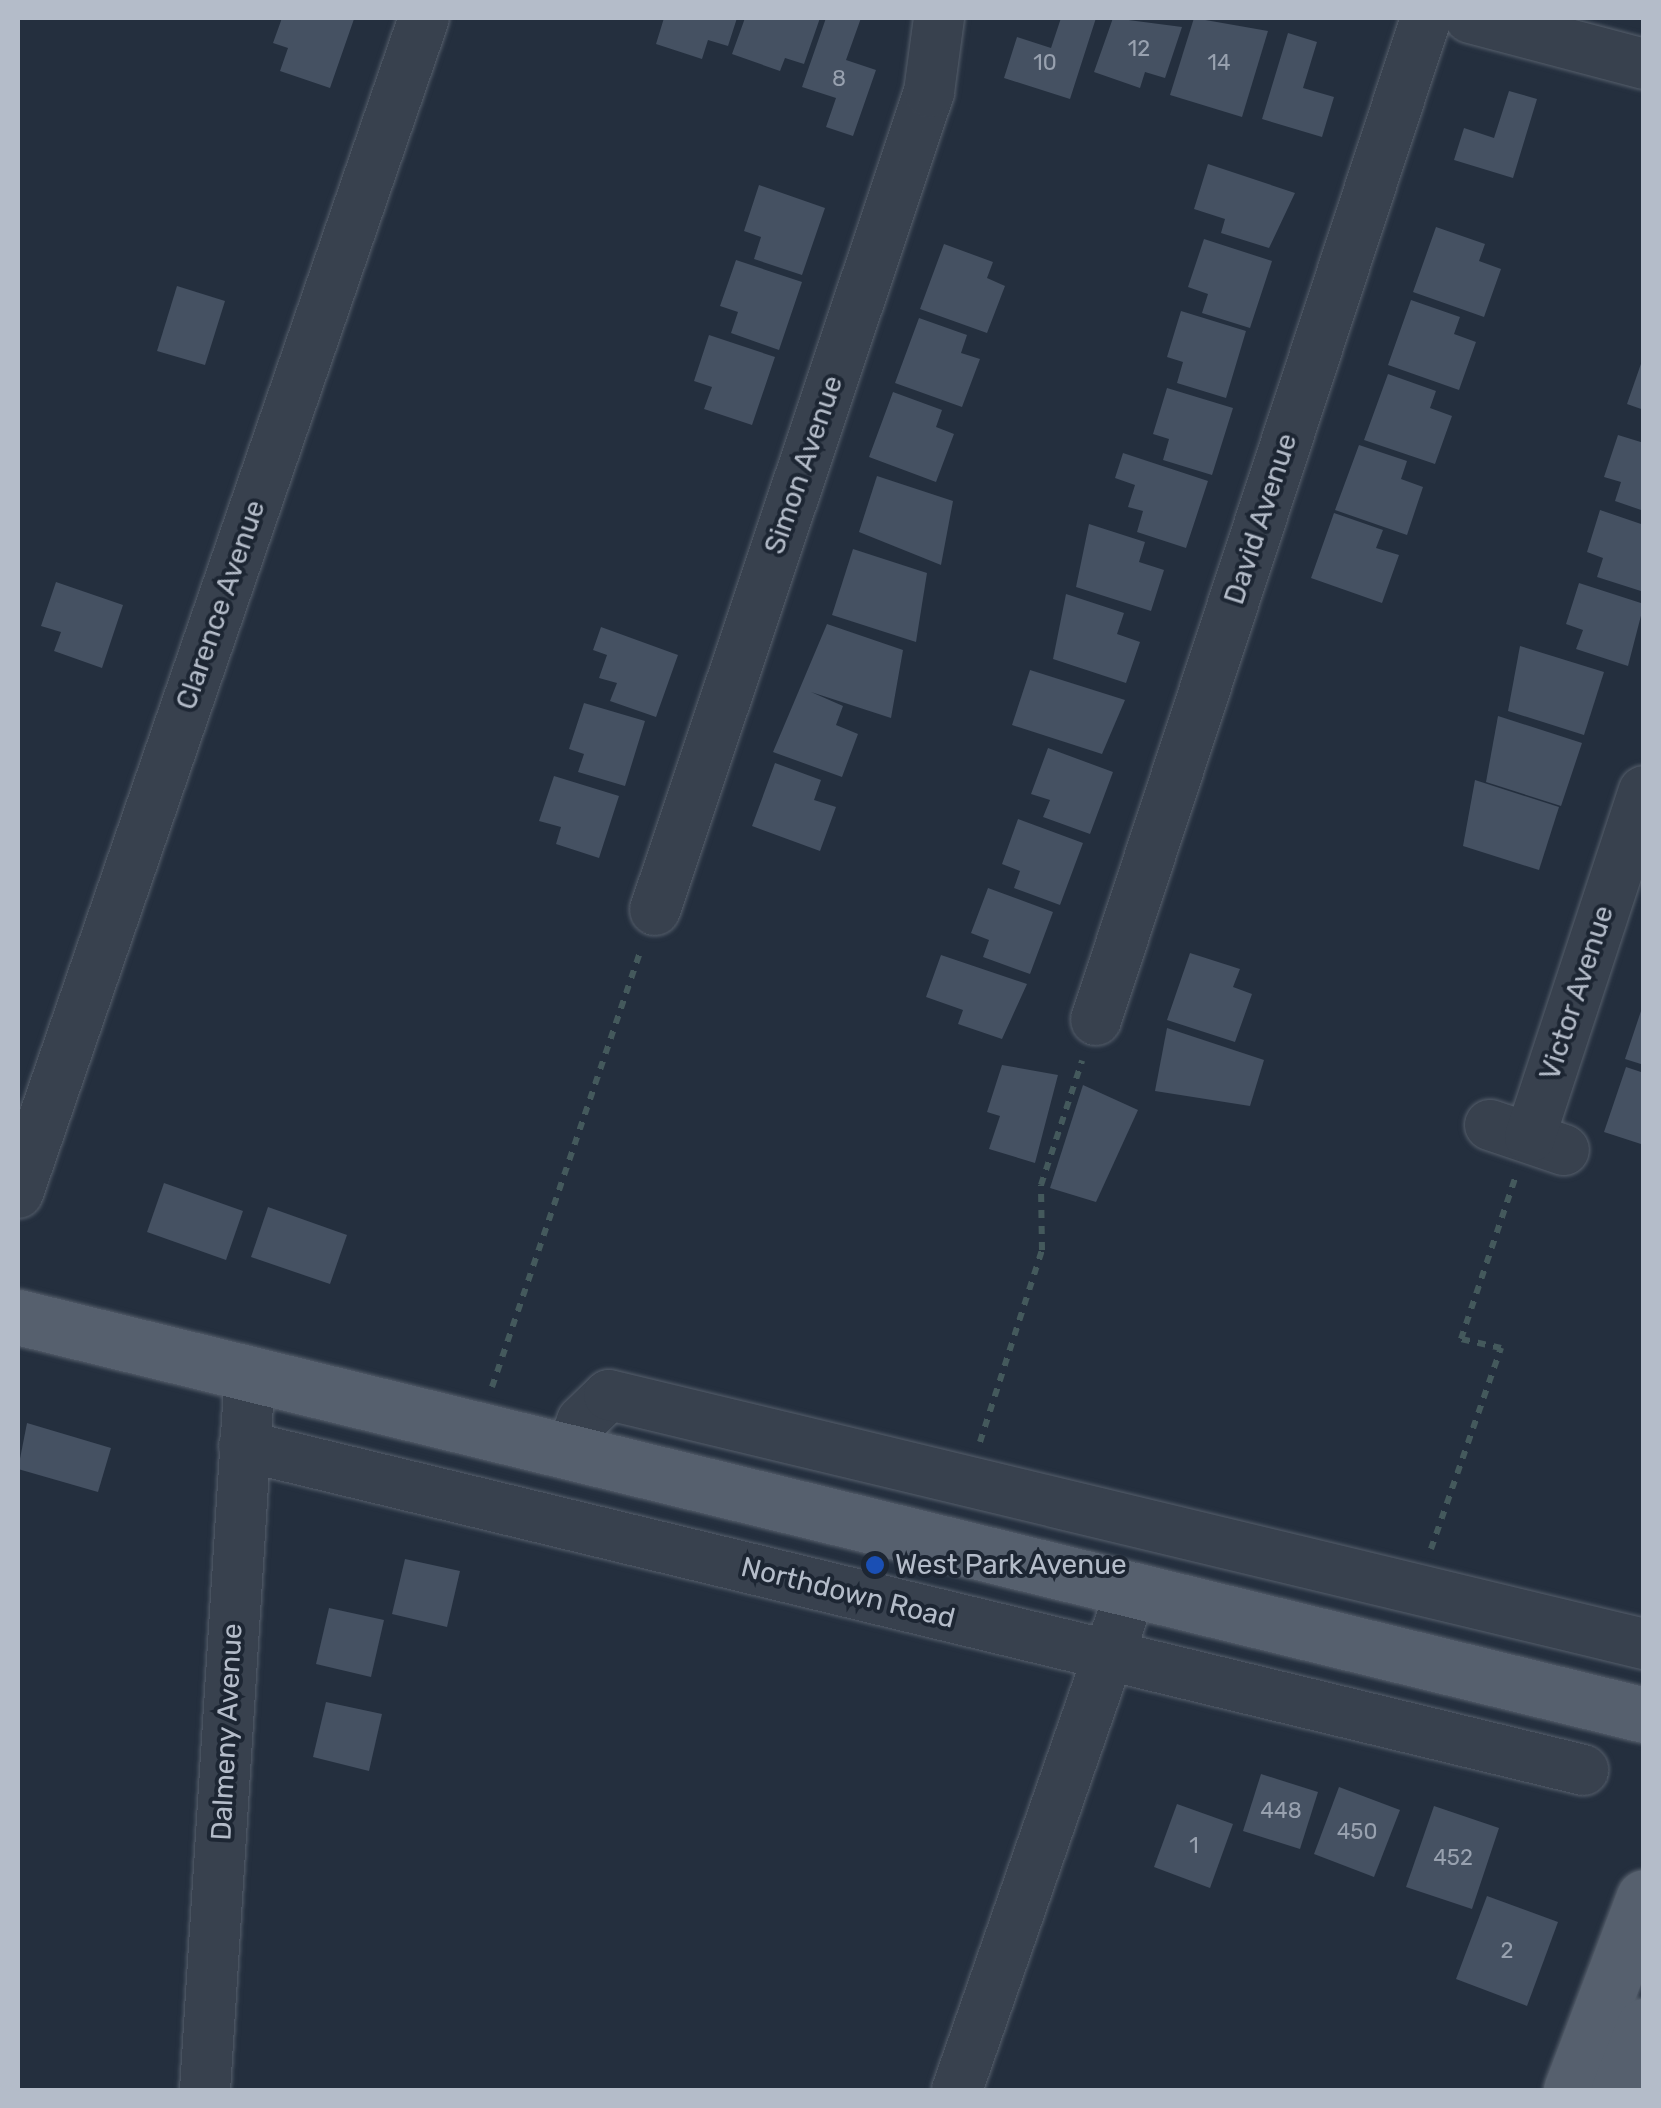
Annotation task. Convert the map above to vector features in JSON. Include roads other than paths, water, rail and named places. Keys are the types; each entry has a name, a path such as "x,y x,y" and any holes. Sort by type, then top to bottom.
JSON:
{"main road":[{"path":"18,1317 1644,1715"},
{"path":"1571,2090 1644,1897"},
{"path":"1619,2090 1644,2026"}],"street":[{"name":"Clarence Avenue","path":"18,1193 424,18"},
{"name":"Simon Avenue","path":"653,910 929,92 940,18"},
{"name":"David Avenue","path":"1092,1019 1426,18"},
{"path":"1470,18 1644,64"},
{"name":"Victor Avenue","path":"1528,1137 1644,791"},
{"name":"Dalmeny Avenue","path":"205,2090 250,1373"},
{"path":"570,1453 582,1421 609,1396 968,1476 1644,1644"},
{"name":"Northdown Road","path":"244,1446 1582,1770"},
{"path":"1361,1645 1396,1583"},
{"path":"957,2090 1132,1588"},
{"path":"1452,1738 1475,1673"}],"place":[{"name":"West Park Avenue","path":"875,1565"}]}
